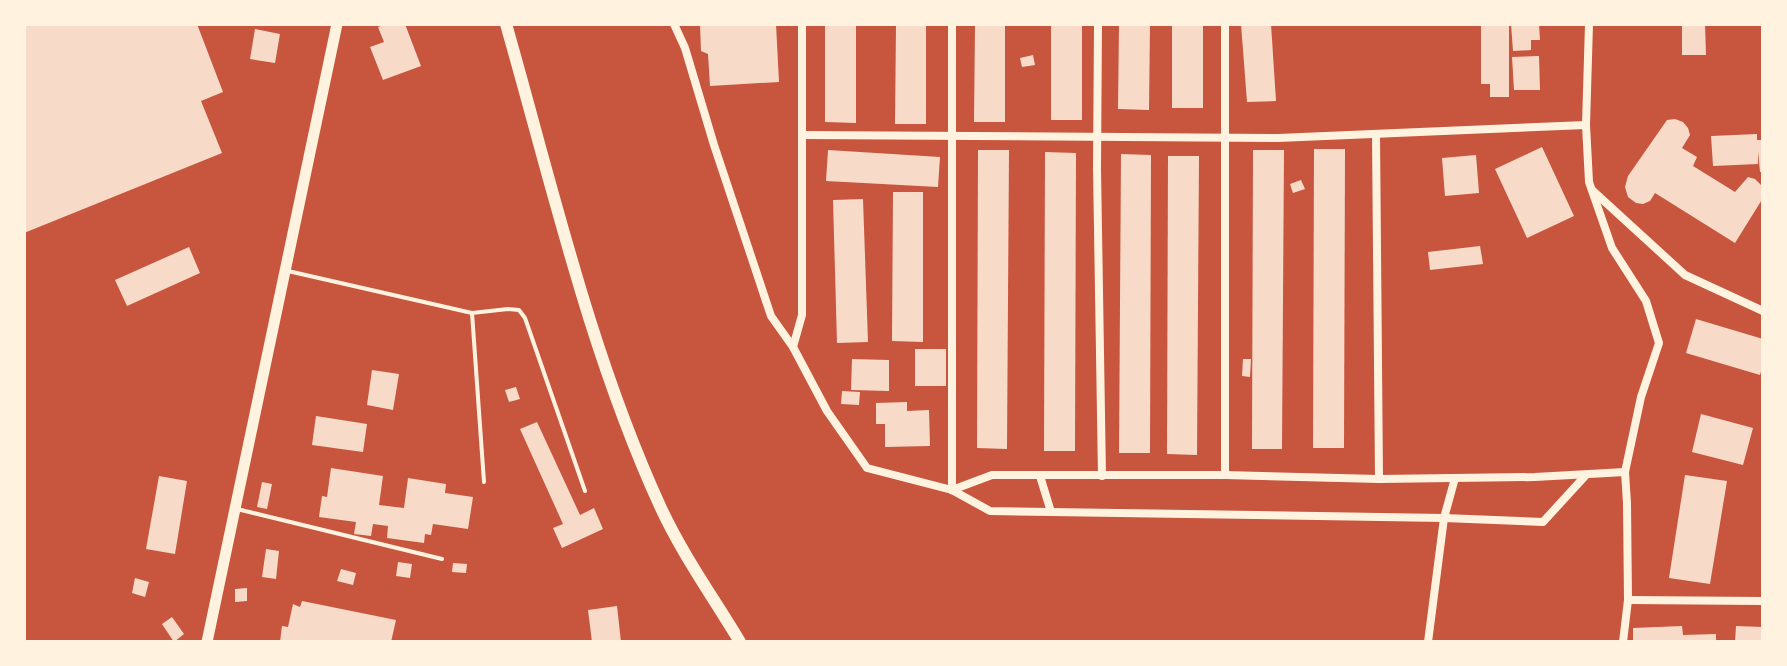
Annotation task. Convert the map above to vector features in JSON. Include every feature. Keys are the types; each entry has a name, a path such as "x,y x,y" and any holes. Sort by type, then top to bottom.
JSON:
{"main road":[{"path":"207,642 337,24"},
{"path":"506,24 580,287 628,431 681,548 740,642"}],"street":[{"path":"674,24 685,48 771,316 793,347 827,411 867,468 952,490 990,511 1543,522 1586,475"},
{"path":"793,347 802,315 802,24"},
{"path":"952,24 952,490"},
{"path":"1098,24 1102,476"},
{"path":"1225,24 1225,475"},
{"path":"1589,24 1586,125 1592,190 1612,248 1646,301 1659,343 1641,397 1625,472 1628,600 1623,642"},
{"path":"802,135 1227,138 1586,125"},
{"path":"1376,134 1379,479"},
{"path":"1592,190 1685,275 1763,311"},
{"path":"952,490 992,475 1225,475 1379,479 1625,472"},
{"path":"1040,476 1051,512"},
{"path":"1428,642 1444,518 1455,478"},
{"path":"1628,600 1763,601"}],"lane":[{"path":"285,270 472,313 519,310 525,318 585,491"},
{"path":"472,313 484,482"},
{"path":"235,508 442,559"}],"building":[{"path":"24,24 197,24 223,92 201,101 222,153 24,233"},
{"path":"405,24 421,66 383,80 370,47 384,42 378,27"},
{"path":"700,24 776,24 779,82 710,86 708,54 701,51"},
{"path":"825,24 856,24 856,123 825,122"},
{"path":"896,24 926,24 926,124 895,124"},
{"path":"975,24 1005,24 1005,122 974,122"},
{"path":"1051,24 1082,24 1082,120 1051,120"},
{"path":"1119,24 1150,24 1149,110 1118,109"},
{"path":"1172,24 1203,24 1203,108 1172,108"},
{"path":"1241,24 1271,24 1276,101 1247,102"},
{"path":"1481,24 1509,24 1509,97 1490,97 1490,84 1481,84"},
{"path":"1511,24 1539,24 1540,40 1531,40 1531,50 1513,51"},
{"path":"1682,24 1705,24 1706,55 1682,55"},
{"path":"255,29 280,34 275,63 250,59"},
{"path":"1033,55 1035,65 1022,67 1020,58"},
{"path":"1539,56 1540,90 1514,90 1512,57"},
{"path":"1675,119 1688,128 1690,135 1682,148 1697,157 1693,166 1735,192 1748,177 1763,187 1763,198 1735,243 1655,193 1650,201 1643,204 1628,197 1625,187 1628,176 1667,120"},
{"path":"1757,134 1757,140 1763,140 1763,172 1760,172 1758,151 1758,164 1713,166 1711,136"},
{"path":"1542,147 1574,216 1527,238 1495,169"},
{"path":"1314,149 1345,149 1344,448 1313,448"},
{"path":"828,150 940,157 938,187 826,181"},
{"path":"978,150 1009,150 1007,449 977,448"},
{"path":"1253,150 1284,150 1282,449 1252,449"},
{"path":"1045,152 1076,153 1075,451 1044,451"},
{"path":"1121,154 1151,155 1150,453 1119,453"},
{"path":"1476,155 1479,193 1445,196 1442,158"},
{"path":"1168,156 1199,156 1197,455 1167,454"},
{"path":"1301,180 1305,189 1293,193 1290,184"},
{"path":"893,192 923,192 923,342 892,341"},
{"path":"863,199 868,342 837,343 833,200"},
{"path":"1480,246 1483,264 1430,270 1428,252"},
{"path":"189,247 200,273 127,306 115,280"},
{"path":"1696,319 1763,339 1760,375 1686,353"},
{"path":"915,349 946,349 946,386 915,386"},
{"path":"852,359 889,360 889,391 851,390"},
{"path":"1243,359 1251,359 1250,377 1242,376"},
{"path":"372,370 399,374 393,410 367,405"},
{"path":"516,387 520,399 509,402 505,390"},
{"path":"842,391 860,392 859,405 841,404"},
{"path":"907,402 907,411 929,410 930,446 885,447 885,424 876,424 876,403"},
{"path":"1701,414 1753,428 1743,465 1692,452"},
{"path":"316,416 367,424 363,452 312,445"},
{"path":"537,422 580,515 594,508 603,529 562,548 553,528 563,524 520,429"},
{"path":"331,468 383,476 379,505 404,508 408,478 446,484 445,493 473,497 468,529 433,524 431,535 425,534 424,543 387,538 388,526 373,524 371,536 354,534 356,522 319,517 322,496 327,497"},
{"path":"1685,475 1727,481 1710,584 1669,578"},
{"path":"159,476 187,481 175,554 146,549"},
{"path":"262,482 272,484 267,509 257,507"},
{"path":"266,549 279,551 276,579 262,577"},
{"path":"398,562 412,564 410,578 396,576"},
{"path":"453,563 467,564 466,573 452,572"},
{"path":"341,569 356,573 353,585 337,581"},
{"path":"135,578 149,582 145,597 132,593"},
{"path":"247,588 247,601 235,602 235,589"},
{"path":"302,601 396,620 391,642 280,642 282,626 288,627 293,604 300,607"},
{"path":"617,606 621,642 592,642 588,610"},
{"path":"172,617 184,634 174,642 162,624"},
{"path":"1682,626 1683,635 1716,634 1716,642 1633,642 1633,628"},
{"path":"1736,626 1763,627 1763,642 1735,642"}]}
